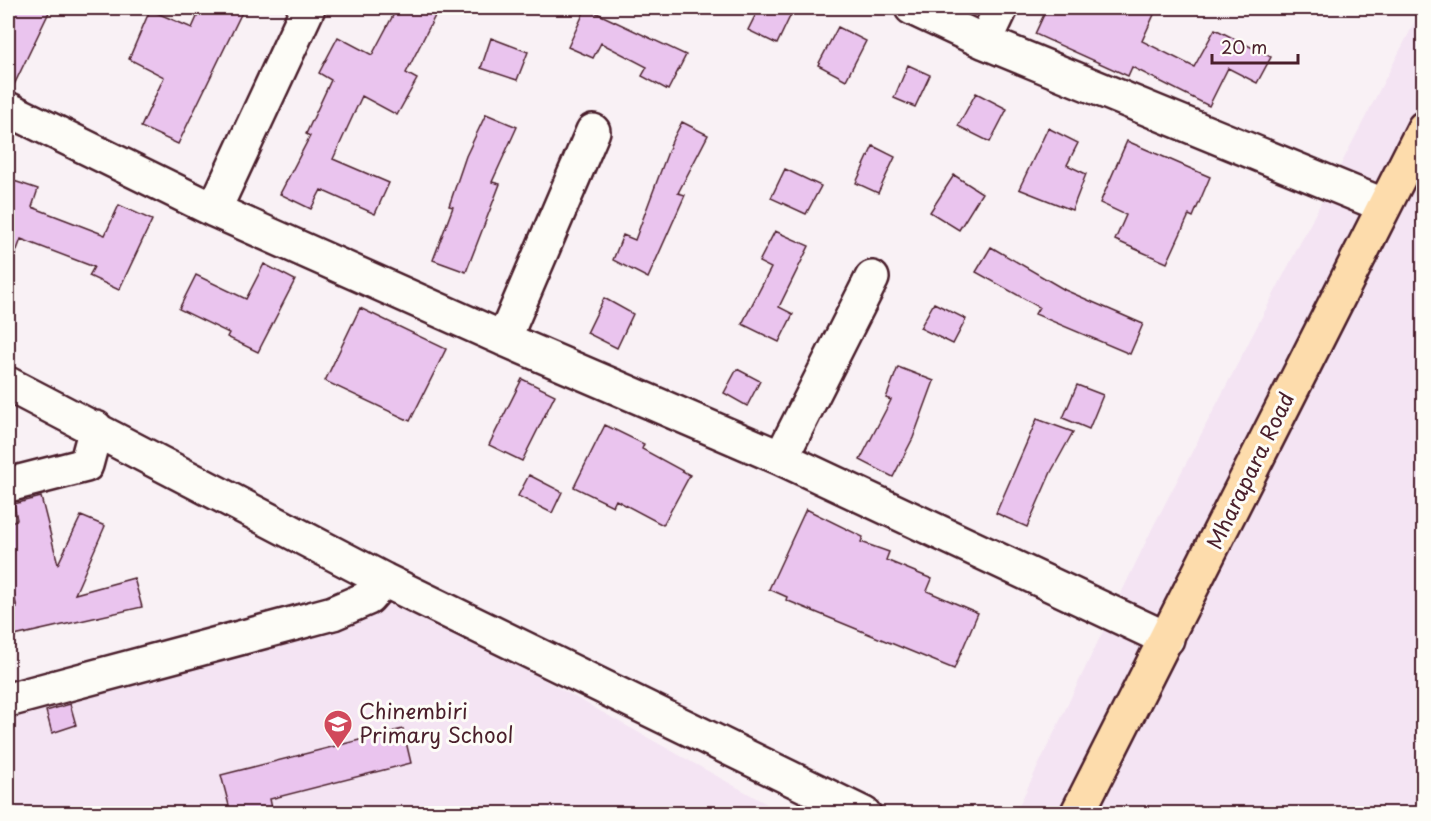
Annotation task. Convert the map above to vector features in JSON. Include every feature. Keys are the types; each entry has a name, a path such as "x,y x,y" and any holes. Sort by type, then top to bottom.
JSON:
{"main road":[{"name":"Mharapara Road","path":"1077,813 1424,128"}],"street":[{"path":"214,210 308,8"},
{"path":"912,8 985,42 1383,205"},
{"path":"985,42 1001,8"},
{"path":"8,109 214,210 504,339 781,458 1167,639"},
{"path":"504,339 592,130"},
{"path":"781,458 872,278"},
{"path":"8,384 384,580 864,813"},
{"path":"8,485 86,465 96,428"},
{"path":"8,700 333,613 368,598 384,580"}],"shaded area":[{"path":"1422,8 1423,813 1015,814 1153,527"},
{"name":"Chinembiri Primary School","path":"394,596 783,813 8,813 8,686"}],"building":[{"path":"8,8 51,8 11,91 8,90"},
{"path":"201,8 244,8 178,144 141,127 164,77 129,59 150,10 192,28"},
{"path":"397,8 439,8 406,73 417,79 397,115 362,96 333,159 389,183 375,214 321,190 311,209 280,194 310,136 306,134 331,80 319,73 338,37 372,55"},
{"path":"586,8 686,55 668,90 642,76 647,67 601,43 593,58 568,47"},
{"path":"759,8 794,8 777,44 748,30"},
{"path":"1047,8 1157,8 1142,41 1194,67 1215,29 1271,57 1257,83 1228,68 1209,106 1132,67 1128,76 1035,34"},
{"path":"838,27 866,41 846,80 818,65"},
{"path":"491,38 528,52 517,80 481,68"},
{"path":"908,65 930,75 915,107 894,98"},
{"path":"976,93 1007,109 990,142 958,126"},
{"path":"486,114 517,127 492,182 500,184 466,272 433,260 453,207 449,206 466,156"},
{"path":"682,122 708,135 678,193 685,195 648,278 613,260 623,235 635,240 672,141"},
{"path":"1048,128 1078,143 1067,165 1086,174 1072,210 1019,189"},
{"path":"1127,141 1210,177 1193,217 1189,215 1167,263 1115,240 1126,215 1100,203"},
{"path":"873,146 895,157 878,193 856,183"},
{"path":"785,169 821,186 806,214 771,198"},
{"path":"954,175 982,193 959,230 930,212"},
{"path":"8,179 38,189 32,207 105,235 119,205 152,220 119,290 89,276 94,267 21,239 11,266 8,265"},
{"path":"775,231 809,246 779,307 793,314 779,342 742,324 771,268 759,262"},
{"path":"991,247 1065,290 1143,324 1130,354 1035,314 1039,307 976,272"},
{"path":"264,264 295,280 258,352 227,337 229,333 179,309 196,275 246,299"},
{"path":"604,298 633,314 617,348 587,333"},
{"path":"934,303 966,319 953,344 920,328"},
{"path":"360,308 446,349 410,421 325,381"},
{"path":"898,367 934,381 913,438 893,477 860,460 891,400 886,398"},
{"path":"737,369 760,381 747,406 724,393"},
{"path":"522,379 555,395 522,461 489,445"},
{"path":"1077,385 1103,395 1089,429 1063,418"},
{"path":"1037,419 1073,432 1051,472 1027,527 996,513"},
{"path":"605,425 644,444 642,449 690,475 663,525 616,500 613,506 574,487"},
{"path":"529,475 562,492 552,513 518,496"},
{"path":"41,497 58,564 81,516 105,526 75,594 134,578 142,607 14,636 8,611 17,608 8,572 8,522 17,520 14,504"},
{"path":"806,509 863,537 861,542 889,552 886,560 932,579 927,591 978,613 954,669 786,600 787,597 769,589"},
{"path":"70,704 76,725 52,733 46,711"},
{"path":"403,729 411,763 270,799 273,813 231,813 221,775"}],"place":[{"name":"Chinembiri Primary School","path":"338,750"}]}
